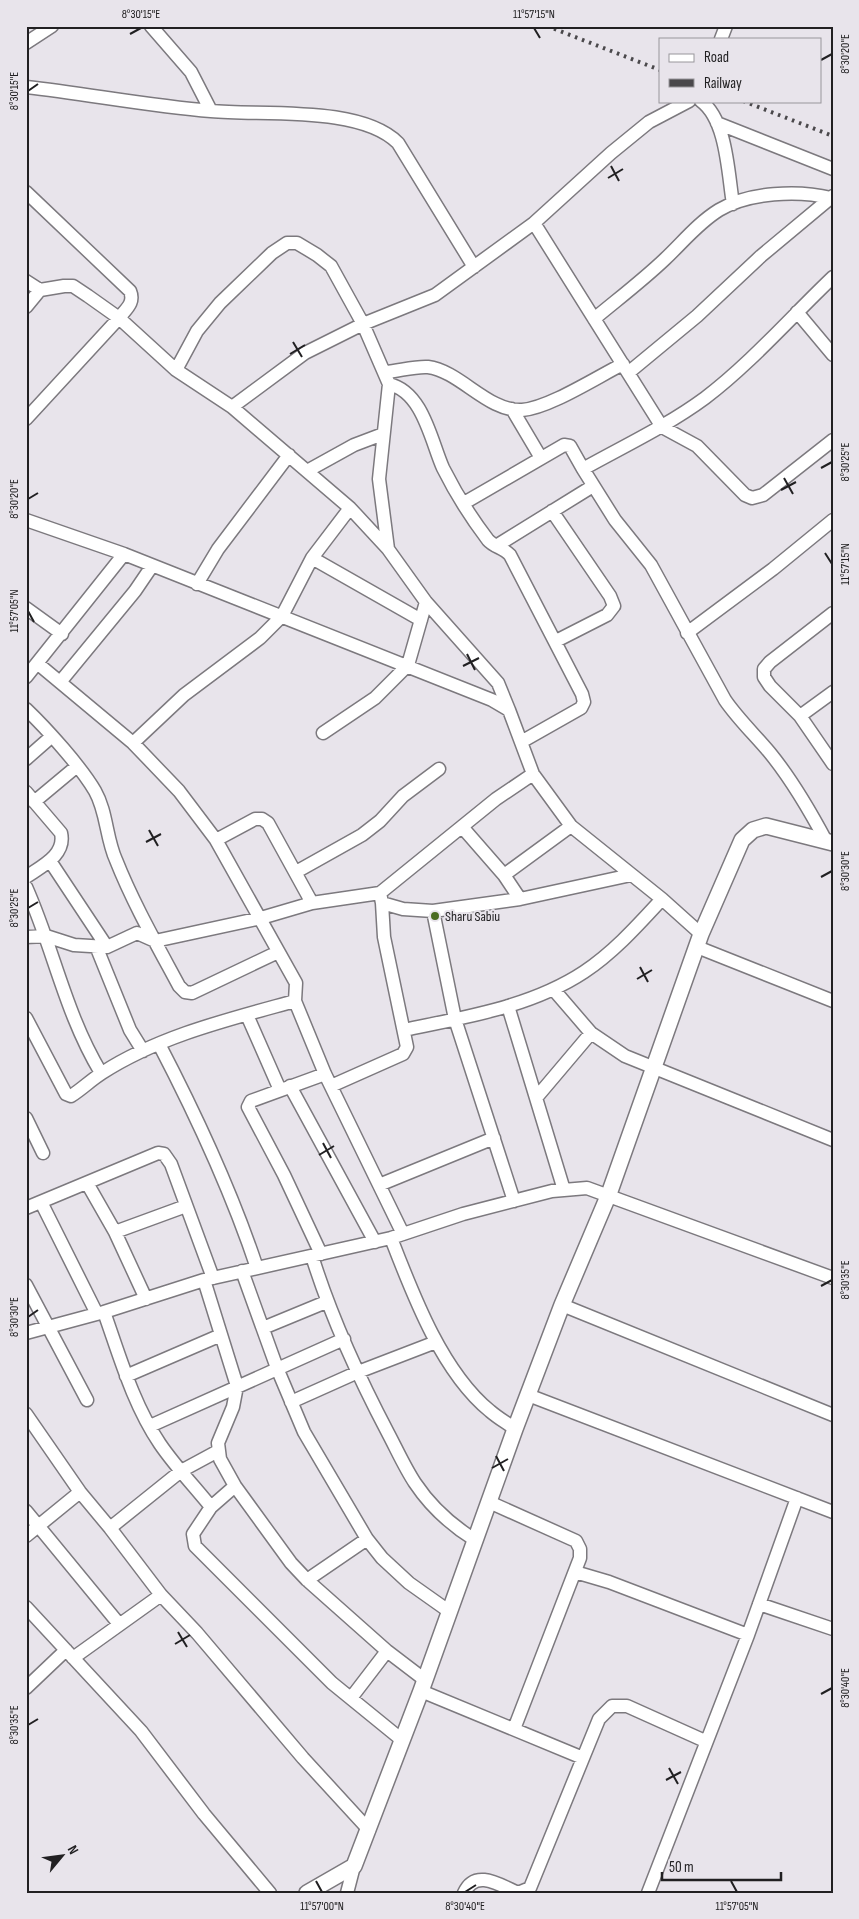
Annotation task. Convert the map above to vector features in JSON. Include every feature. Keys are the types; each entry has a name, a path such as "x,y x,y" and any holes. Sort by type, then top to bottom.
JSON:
{"street":[{"path":"151,26 191,72 211,112"},
{"path":"721,38 726,26"},
{"path":"26,43 50,27"},
{"path":"26,87 211,112 266,112 334,117 350,120 391,136 398,143 474,267"},
{"path":"232,407 305,353 363,324 435,295 534,223 611,153 649,122 687,102"},
{"path":"702,102 714,114 723,141 733,204"},
{"path":"717,123 833,169"},
{"path":"26,192 130,291 133,298 132,303 119,318 29,412"},
{"path":"594,319 664,260 695,227 720,210 755,198 787,194 812,193 832,197"},
{"path":"388,378 427,367 444,372 503,406 512,409 522,410 547,403 626,368 697,316 761,256 832,197"},
{"path":"534,223 662,427 697,446 745,495 752,498 763,495 833,440"},
{"path":"176,370 197,330 220,303 272,253 287,243 297,244 317,255 331,266 363,324 388,378 406,392 421,413 432,434 444,469 464,503 490,542 505,549 510,555 582,694 584,702 581,708 521,742"},
{"path":"583,469 662,427 726,380 833,277"},
{"path":"26,281 40,290"},
{"path":"26,306 40,290 73,286 119,318 176,370 232,407 350,508 388,549 426,602 498,683 533,774 571,826 662,899 699,941 833,1001"},
{"path":"797,312 833,354"},
{"path":"388,378 379,479 388,549"},
{"path":"512,409 541,458"},
{"path":"307,471 354,445 383,434"},
{"path":"464,503 567,445 615,520 651,565 687,633 730,707 771,754 830,842"},
{"path":"197,584 218,549 288,455"},
{"path":"496,546 593,486"},
{"path":"133,743 184,695 260,638 282,616 312,558 350,508"},
{"path":"552,511 610,596 614,606 607,616 556,641"},
{"path":"687,633 773,569 833,520"},
{"path":"28,523 124,554 408,665 492,700 509,710"},
{"path":"124,554 62,634 30,671 61,681 133,743 179,792 216,840 296,983 295,1001 330,1086 403,1234"},
{"path":"312,558 421,620"},
{"path":"61,681 135,591 152,566"},
{"path":"324,733 375,698 408,665 426,602"},
{"path":"26,608 62,634"},
{"path":"833,613 764,669 764,677 770,686 800,716 833,764"},
{"path":"800,716 833,692"},
{"path":"26,709 94,790 102,806 115,860 155,941 179,986 185,992 192,993 278,952"},
{"path":"26,759 51,737"},
{"path":"26,877 50,861 60,850 63,841 61,833 30,797 76,767"},
{"path":"296,872 362,835 380,821 403,796 439,769"},
{"path":"381,898 496,799 533,774"},
{"path":"216,840 255,819 262,819 268,824 312,903"},
{"path":"504,875 571,826"},
{"path":"346,1893 354,1866 450,1612 515,1429 562,1305 609,1194 699,941 742,840 753,830 766,826 830,842"},
{"path":"463,828 504,875 520,899"},
{"path":"50,861 102,946 130,1030 144,1051"},
{"path":"26,937 46,936 74,945 102,946 137,933 155,941 261,918 312,903 381,898 403,909 433,910 520,899 631,875"},
{"path":"26,886 46,936 70,1013 84,1044 102,1073"},
{"path":"330,1086 403,1054 407,1047 384,937 381,898"},
{"path":"404,1030 508,1006 554,990 585,972 623,940 662,899"},
{"path":"433,910 454,1019 514,1201"},
{"path":"554,990 592,1033 625,1056 833,1140"},
{"path":"26,1018 66,1094 71,1096 102,1073 159,1044 212,1024 295,1001"},
{"path":"508,1006 564,1190"},
{"path":"247,1015 285,1088 375,1242"},
{"path":"536,1098 592,1033"},
{"path":"159,1044 218,1164 240,1218 257,1268"},
{"path":"325,1074 251,1101 248,1107 284,1175 316,1255 326,1302 358,1372 415,1484 439,1513 455,1528 475,1540"},
{"path":"26,1118 43,1153"},
{"path":"379,1185 494,1138"},
{"path":"26,1208 158,1153 164,1154 171,1164 186,1206 237,1386 233,1407 218,1444 218,1451 235,1486 291,1564 423,1685 514,1729 583,1758"},
{"path":"86,1182 115,1232 146,1299"},
{"path":"26,1333 101,1313 208,1279 391,1238 462,1214 514,1201 564,1190 587,1188 609,1194 833,1278"},
{"path":"41,1202 101,1313 126,1376 160,1444 211,1507"},
{"path":"115,1232 186,1206"},
{"path":"391,1238 411,1290 436,1342 464,1383 489,1411 515,1429"},
{"path":"242,1272 277,1368 304,1432 367,1539 382,1558 408,1583 450,1612"},
{"path":"26,1285 86,1400"},
{"path":"263,1328 326,1302"},
{"path":"562,1305 833,1414"},
{"path":"126,1376 221,1335"},
{"path":"150,1426 344,1339"},
{"path":"291,1402 358,1372 436,1342"},
{"path":"528,1395 833,1512"},
{"path":"26,1414 30,1428 161,1595 197,1633 303,1758 369,1830"},
{"path":"110,1528 181,1471 218,1451"},
{"path":"235,1486 211,1507 193,1534 195,1546 332,1683 402,1740"},
{"path":"26,1536 80,1492"},
{"path":"648,1892 705,1741 748,1635 797,1498"},
{"path":"489,1502 576,1541 580,1549 580,1558 514,1729"},
{"path":"26,1511 38,1528 119,1624"},
{"path":"307,1580 367,1539"},
{"path":"574,1572 609,1582 748,1635"},
{"path":"26,1688 69,1654 119,1624 161,1595"},
{"path":"759,1604 833,1629"},
{"path":"26,1607 141,1731 204,1814 270,1893"},
{"path":"350,1698 387,1651"},
{"path":"464,1893 468,1884 474,1880 482,1879 518,1893 530,1888 599,1719 612,1706 627,1706 705,1741"},
{"path":"307,1893 354,1866"}],"railway":[{"path":"547,26 659,70"},
{"path":"746,102 833,136"}],"place":[{"name":"Sharu Sabiu","path":"435,916"}]}
